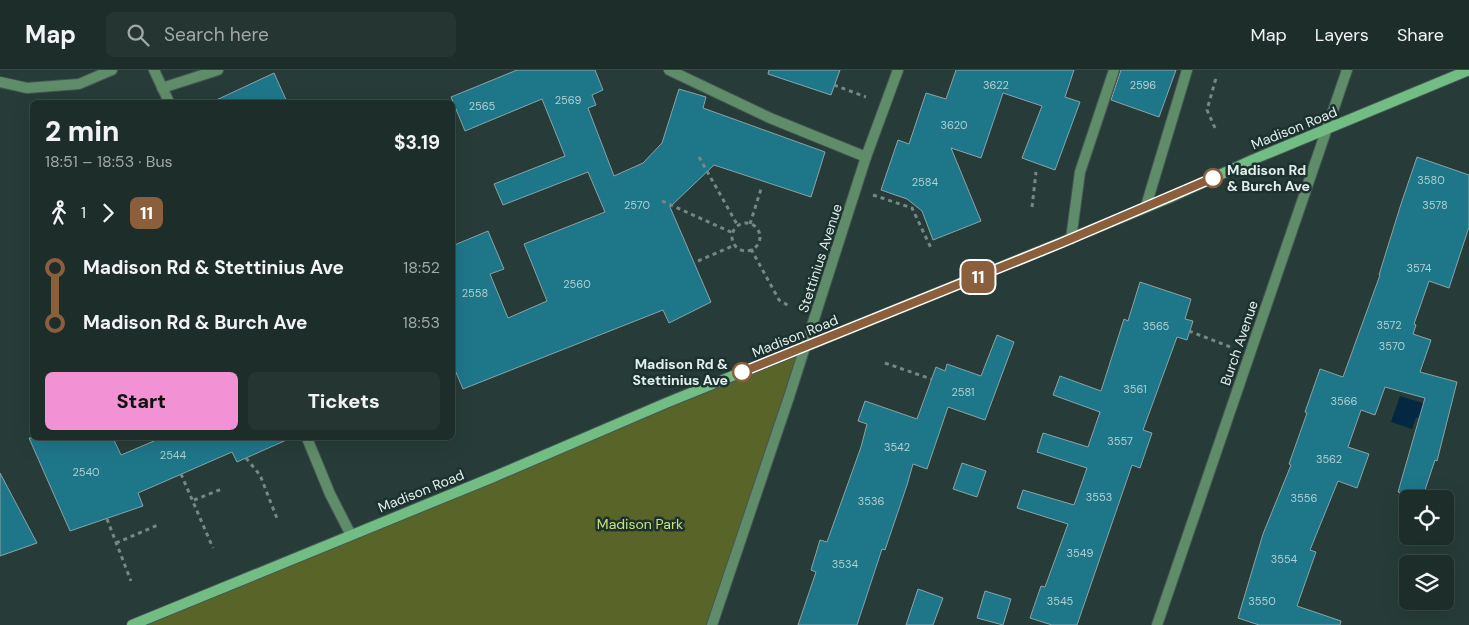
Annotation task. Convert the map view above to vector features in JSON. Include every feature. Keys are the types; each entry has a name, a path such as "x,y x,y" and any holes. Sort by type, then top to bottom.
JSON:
{"main road":[{"name":"Madison Road","path":"132,625 517,467 666,403 1071,239 1169,198 1252,160 1469,70"}],"street":[{"path":"0,82 27,88 79,84 112,70"},
{"path":"154,70 168,100"},
{"path":"162,88 218,70"},
{"path":"669,70 770,118 866,157"},
{"name":"Stettinius Avenue","path":"712,625 824,291 866,157 898,70"},
{"path":"1071,239 1080,172 1114,70"},
{"path":"1146,206 1187,70"},
{"name":"Burch Avenue","path":"1158,625 1347,70"},
{"path":"308,440 330,494 351,535"}],"path":[{"path":"1215,128 1207,110 1216,78"},
{"path":"834,85 866,97"},
{"path":"699,157 738,226"},
{"path":"1032,207 1036,172"},
{"path":"750,224 761,189"},
{"path":"872,195 912,208 931,248"},
{"path":"662,201 733,233"},
{"path":"746,223 750,224 758,229 760,238 756,246 751,249 742,250 735,245 733,233 738,226 746,223"},
{"path":"698,261 735,245"},
{"path":"751,249 779,300 791,307"},
{"path":"1190,331 1224,346 1250,353"},
{"path":"884,362 931,379"},
{"path":"246,458 260,475 278,521"},
{"path":"182,474 213,548"},
{"path":"194,500 222,489"},
{"path":"107,519 130,581"},
{"path":"116,543 158,525"}],"green space":[{"name":"Madison Park","path":"804,347 712,625 132,625"}],"water":[{"path":"1400,396 1426,404 1439,414 1416,418 1412,429 1391,422"}],"building":[{"path":"517,70 595,70 603,90 592,95 596,105 588,108 614,176 643,163 662,143 679,89 706,97 703,108 825,152 811,197 714,165 670,207 711,302 669,323 663,310 463,389 455,370 455,245 488,231 504,269 490,274 508,318 547,301 524,244 605,212 588,172 503,205 494,184 565,156 542,99 465,131 455,107 455,100 452,100 451,97"},
{"path":"769,70 840,70 831,95 768,74"},
{"path":"956,70 1074,70 1065,97 1080,102 1055,170 1022,158 1042,106 1003,93 981,158 951,148 981,221 933,240 922,211 907,199 881,190 898,140 909,144 926,93 946,99"},
{"path":"1121,70 1176,70 1159,117 1111,100"},
{"path":"274,73 286,100 216,100"},
{"path":"1417,157 1469,175 1469,227 1449,288 1429,281 1414,324 1416,325 1413,334 1431,340 1420,372 1457,382 1437,461 1435,460 1425,490 1399,490 1398,492 1425,398 1385,387 1375,415 1361,410 1348,447 1369,454 1357,488 1338,481 1310,550 1316,552 1297,606 1341,621 1340,625 1259,625 1238,618 1263,534 1291,465 1289,464 1320,369 1343,377 1380,275"},
{"path":"1140,282 1191,299 1185,319 1193,321 1187,340 1177,337 1143,430 1152,433 1140,468 1132,465 1077,625 1052,625 1030,618 1041,586 1045,587 1068,524 1017,508 1023,490 1074,505 1087,468 1037,452 1043,433 1088,447 1100,412 1053,395 1060,376 1101,391 1124,319 1128,321"},
{"path":"997,335 1014,342 985,420 948,407 927,469 913,464 885,550 882,549 857,625 798,625 816,572 811,570 820,540 827,542 861,447 867,424 858,421 865,401 917,419 936,367 945,371 947,364 981,376"},
{"path":"29,438 30,440 114,440 121,455 156,440 286,440 237,462 232,452 138,493 143,506 70,531"},
{"path":"962,463 986,471 977,497 953,489"},
{"path":"0,473 37,543 0,556"},
{"path":"918,589 943,598 933,625 906,625"},
{"path":"985,591 1011,599 1003,625 977,618"}],"bus line":[{"name":"11","path":"742,372 1061,243 1213,178"}],"place":[{"name":"Madison Rd & Burch Ave","path":"1213,178"},
{"name":"Madison Rd & Stettinius Ave","path":"742,372"}]}
